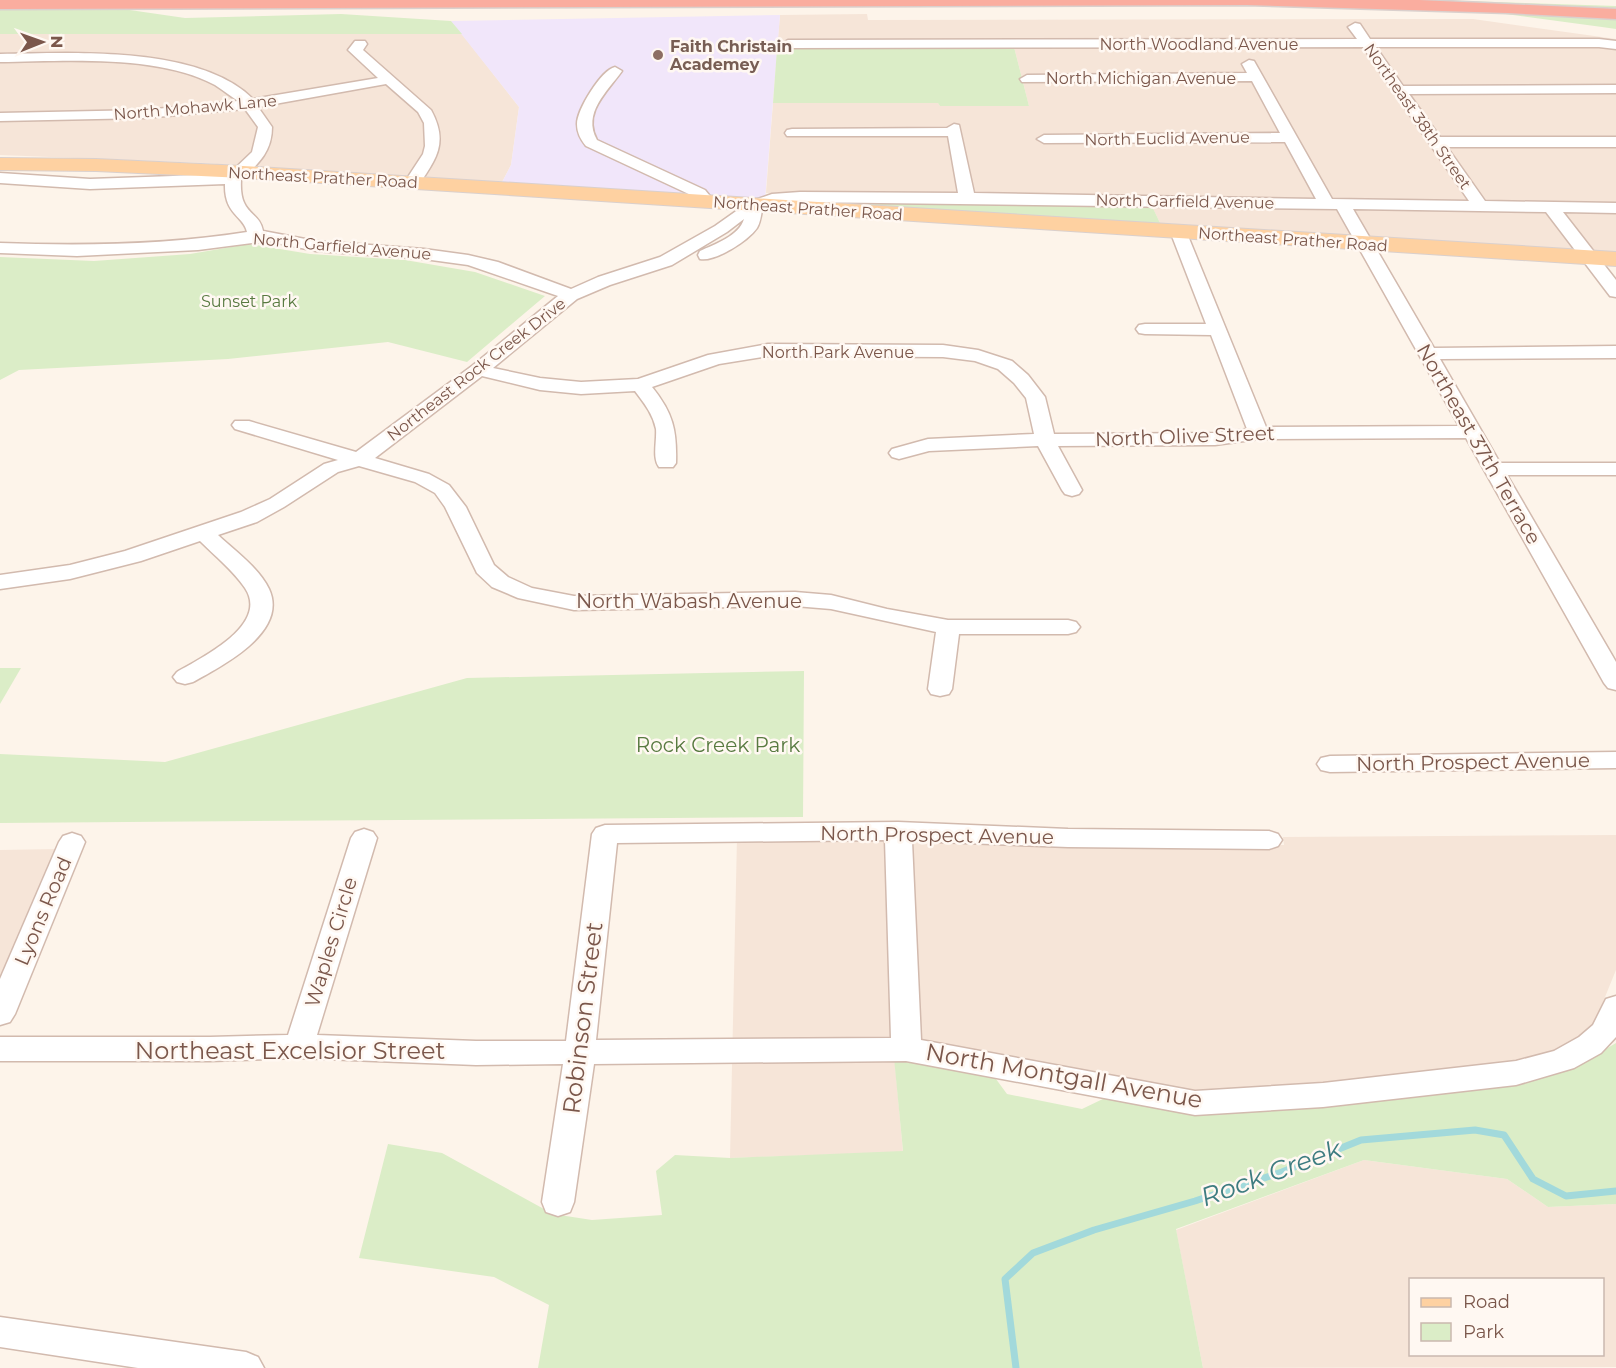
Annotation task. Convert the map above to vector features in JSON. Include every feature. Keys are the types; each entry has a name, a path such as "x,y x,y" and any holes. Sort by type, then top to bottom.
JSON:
{"highway":[{"path":"0,4 1235,0 1616,14"},
{"path":"1542,0 1616,3"},
{"path":"1384,4 1614,40"}],"main road":[{"name":"Northeast Prather Road","path":"0,164 96,165 238,176 412,183 1616,259"}],"street":[{"name":"Northeast 38th Street","path":"1355,27 1480,205"},
{"name":"North Woodland Avenue","path":"788,44 1367,44 1614,40"},
{"path":"360,44 355,50 424,110 433,130 431,154 412,183"},
{"name":"Northeast 37th Terrace","path":"1237,44 1289,137 1363,243 1616,683"},
{"path":"0,58 107,59 167,66 220,81 236,90 260,114 265,127 260,154 238,176 233,202 242,216 254,225 256,236"},
{"path":"615,71 590,103 584,124 584,134 591,143 699,193 706,201"},
{"name":"North Michigan Avenue","path":"1027,79 1256,77"},
{"name":"North Mohawk Lane","path":"0,117 145,114 252,104 388,80"},
{"path":"1400,90 1616,89"},
{"path":"792,133 955,130 967,198"},
{"name":"North Euclid Avenue","path":"1044,139 1289,137"},
{"path":"1437,142 1616,142"},
{"path":"0,178 110,184 238,176"},
{"name":"North Garfield Avenue","path":"755,205 772,199 800,197 1616,208"},
{"name":"Northeast Rock Creek Drive","path":"0,582 70,572 209,538 274,519 325,489 349,471 358,460 479,370 571,295 604,281 666,261 695,260 715,252 735,240 750,226 755,205"},
{"path":"1551,207 1616,292"},
{"path":"1178,231 1259,433"},
{"name":"North Garfield Avenue","path":"0,248 77,251 198,245 256,236 316,246 435,255 468,260 492,266 571,295"},
{"path":"1145,329 1219,330"},
{"name":"North Park Avenue","path":"479,370 540,384 581,388 640,385 715,359 768,350 943,351 978,356 1005,365 1021,379 1035,397 1045,440 1072,490"},
{"path":"1428,354 1616,352"},
{"path":"640,385 659,407 668,431 666,463"},
{"name":"North Wabash Avenue","path":"242,425 422,478 442,489 455,507 485,568 500,582 526,593 574,603 795,599 831,602 886,616 948,627 1068,627"},
{"name":"North Olive Street","path":"899,453 928,445 1045,440 1215,439 1259,433 1472,432"},
{"path":"1494,469 1616,469"},
{"path":"185,677 234,649 253,627 261,609 257,590 209,538"},
{"name":"Northeast Rock Creek Drive","path":"0,595 99,578 183,554 209,538"},
{"path":"940,689 948,627"},
{"name":"North Prospect Avenue","path":"1330,764 1616,760"},
{"path":"898,831 906,1049"},
{"name":"North Prospect Avenue","path":"605,834 898,831 1068,838 1269,840"},
{"name":"Robinson Street","path":"558,1202 580,1053 605,834"},
{"name":"Waples Circle","path":"299,1046 364,838"},
{"name":"Lyons Road","path":"0,1014 72,842"},
{"name":"North Montgall Avenue","path":"580,1053 906,1049 1195,1103 1323,1095 1516,1073 1563,1060 1590,1045 1604,1032 1616,1007"},
{"name":"Northeast Excelsior Street","path":"0,1049 186,1049 299,1046 476,1053 580,1053"},
{"path":"0,1332 246,1368"}],"shaded area":[{"path":"867,14 868,20 1473,19 1616,39 1616,253 1160,223 1147,196 766,193 773,103 938,103 940,106 1029,106 1014,47 777,49 780,15"},
{"path":"780,15 765,200 501,184 511,165 519,107 451,21"},
{"path":"0,34 462,34 519,107 511,165 501,184 204,163 0,155"},
{"path":"1616,835 1616,970 1592,1029 1571,1047 1505,1067 1190,1097 893,1043 903,1152 730,1158 737,837 1284,845 1283,837"},
{"path":"59,849 0,986 0,850"},
{"path":"1364,1160 1507,1179 1548,1207 1616,1204 1616,1367 1203,1368 1176,1230"}],"green space":[{"path":"1360,0 1616,6 1616,11"},
{"path":"109,7 185,18 341,14 451,21 462,34 0,34 0,8"},
{"path":"1490,12 1616,19 1616,29 1602,27"},
{"path":"1014,47 1029,106 940,106 938,103 773,103 777,49"},
{"path":"782,201 1151,204 1160,223"},
{"name":"Sunset Park","path":"249,244 310,254 405,260 475,272 545,296 467,362 388,342 228,359 19,370 0,380 0,257 94,261 190,254"},
{"path":"0,668 21,668 0,704"},
{"name":"Rock Creek Park","path":"804,671 803,817 0,823 0,754 165,762 467,678"},
{"path":"1616,1043 1616,1204 1548,1207 1507,1179 1364,1160 1176,1229 1203,1368 538,1368 549,1305 494,1277 359,1258 388,1144 442,1153 553,1214 592,1220 662,1215 656,1171 675,1155 730,1158 903,1151 894,1058 993,1075 1007,1094 1082,1109 1107,1097 1572,1069"}],"waterway":[{"name":"Rock Creek","path":"1016,1368 1005,1279 1033,1253 1094,1230 1195,1201 1282,1172 1361,1140 1475,1130 1504,1135 1533,1179 1566,1196 1616,1191"}],"place":[{"name":"Faith Christain Academey","path":"658,55"}]}
